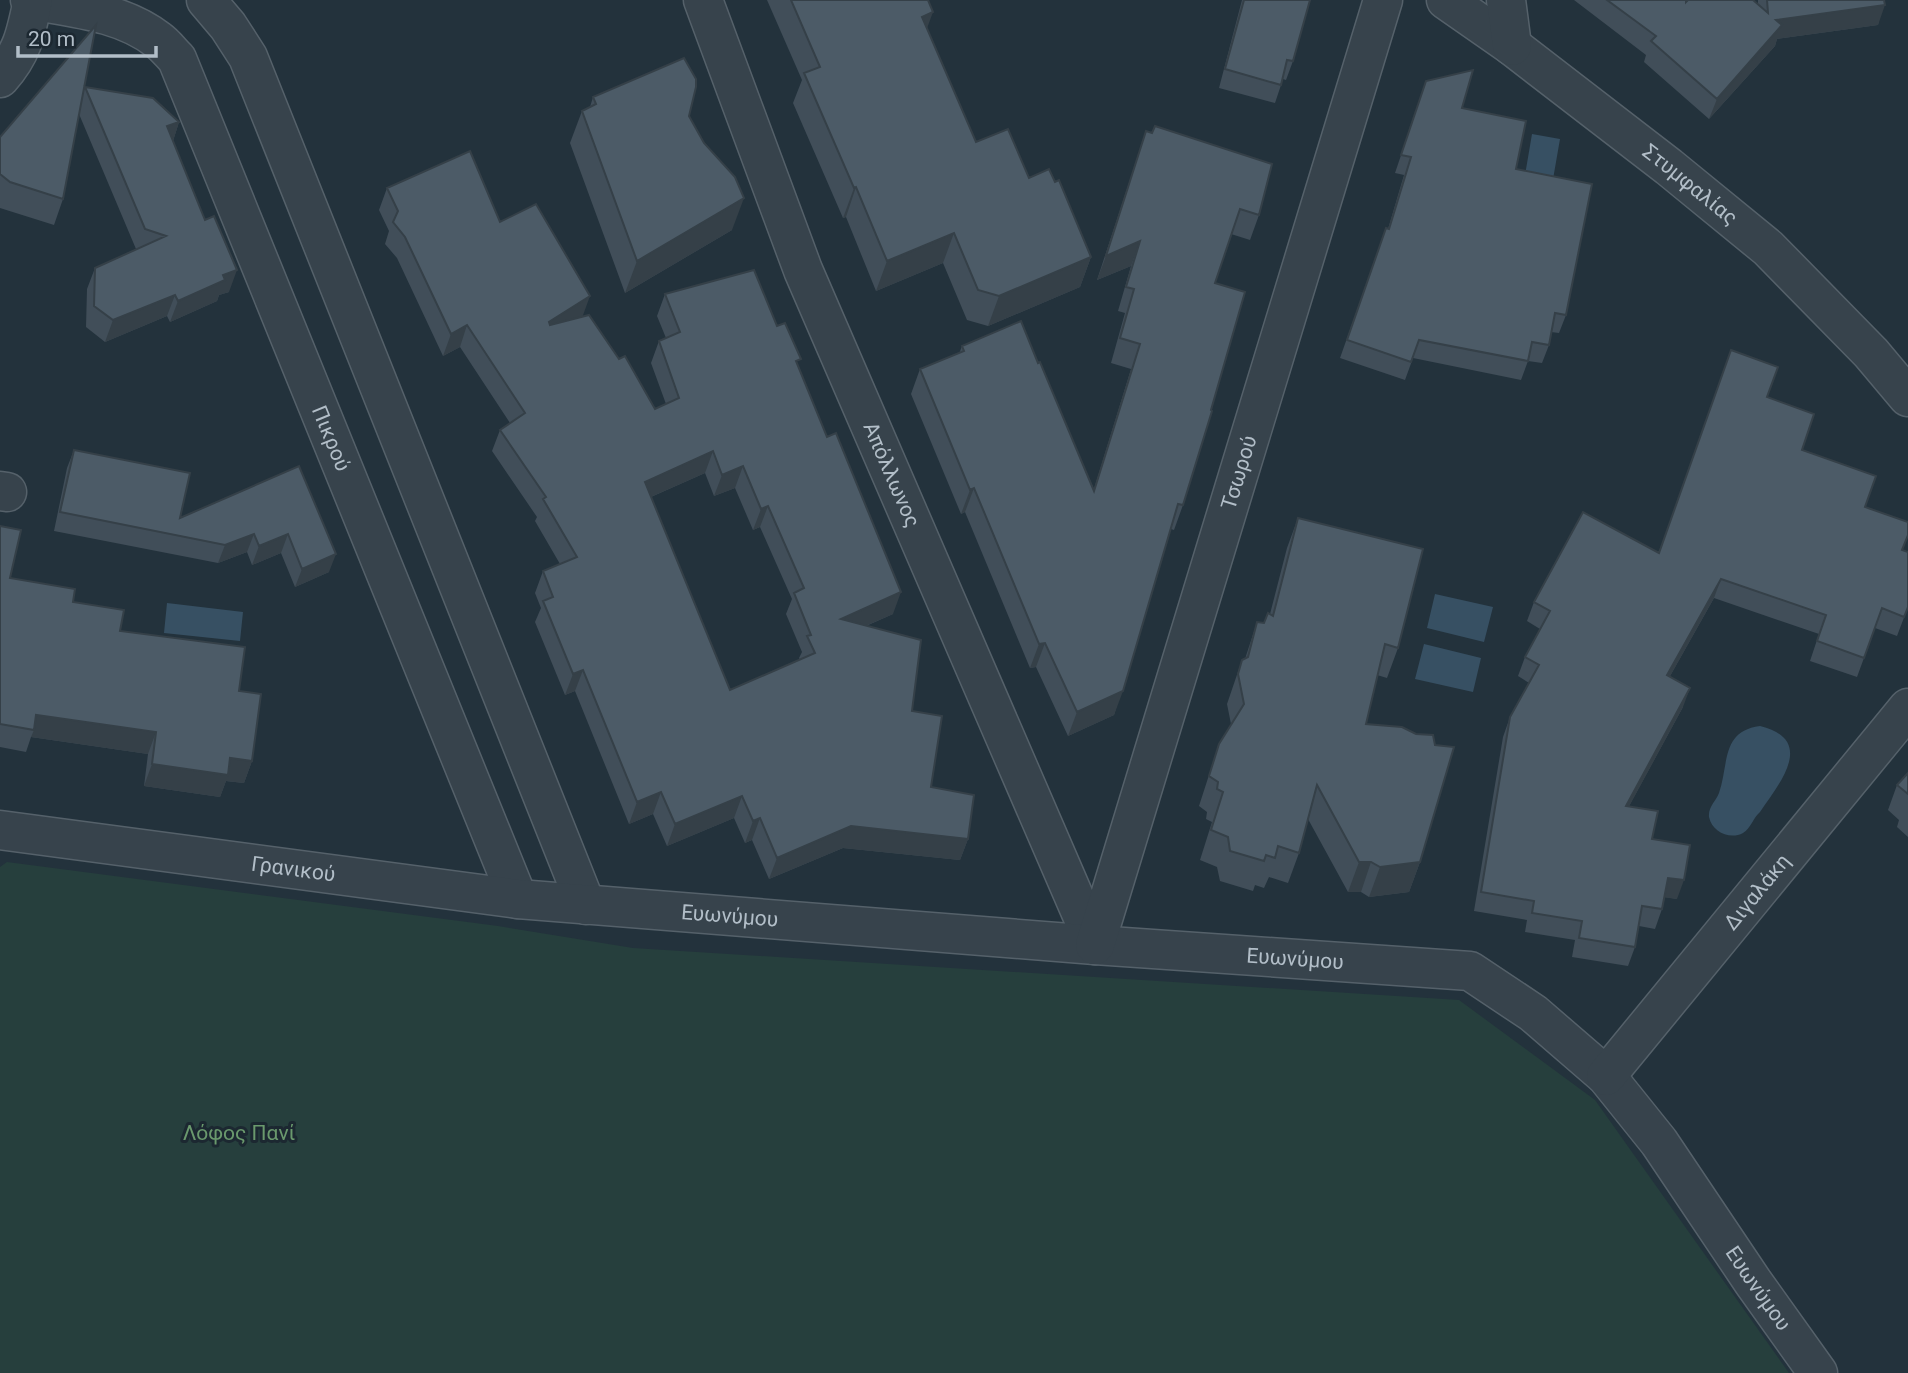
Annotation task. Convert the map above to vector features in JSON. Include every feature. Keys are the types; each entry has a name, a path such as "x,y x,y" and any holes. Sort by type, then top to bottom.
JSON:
{"street":[{"path":"0,78 10,67 25,39 32,0"},
{"name":"Πικρού","path":"32,0 105,7 159,40 177,59 518,899"},
{"path":"206,0 228,26 248,57"},
{"path":"233,0 248,57 586,905"},
{"name":"Απόλλωνος","path":"703,0 803,270 1095,945"},
{"name":"Τσωρού","path":"1095,945 1383,0"},
{"name":"Στυμφαλίας","path":"1446,0 1512,46 1669,167 1768,248 1871,353 1908,397"},
{"path":"1506,0 1512,46"},
{"name":"Διγαλάκη","path":"1606,1076 1908,708"},
{"name":"Γρανικού","path":"0,830 518,899 586,905"},
{"name":"Ευωνύμου","path":"586,905 1470,971 1533,1013 1606,1076 1659,1142 1818,1373"}],"green space":[{"name":"Λόφος Πανί","path":"7,862 498,926 633,948 1459,1000 1595,1100 1789,1373 0,1373 0,867"}],"water":[{"path":"1532,134 1560,139 1552,185 1524,181"},
{"path":"1435,594 1493,607 1484,642 1427,628"},
{"path":"167,603 243,612 240,641 164,633"},
{"path":"1424,644 1481,658 1473,692 1415,679"},
{"path":"1760,726 1777,733 1787,741 1790,752 1788,764 1776,789 1748,828 1738,835 1727,835 1714,827 1709,817 1710,810 1719,793 1733,742 1747,729"}],"building":[{"path":"791,0 928,0 933,12 922,17 976,142 1008,129 1029,178 1049,169 1055,182 1059,180 1091,257 999,296 978,290 954,233 887,261 804,73 820,67"},
{"path":"1244,0 1310,0 1293,61 1287,60 1281,85 1225,69"},
{"path":"1607,0 1753,0 1768,13 1767,0 1884,0 1885,5 1776,20 1782,25 1717,99 1651,41 1656,36"},
{"path":"96,25 63,199 10,182 0,174 0,137"},
{"path":"684,58 696,79 689,116 704,143 735,177 744,198 637,261 582,111 596,104 593,97"},
{"path":"1473,70 1462,108 1526,121 1516,169 1592,184 1566,315 1555,313 1549,345 1532,342 1528,361 1419,340 1411,362 1347,340 1386,228 1389,229 1411,157 1401,155 1426,81"},
{"path":"85,87 153,98 179,122 167,126 205,220 214,216 237,270 223,275 225,280 178,301 175,295 113,320 94,306 95,268 166,236 145,229"},
{"path":"1155,126 1272,164 1259,215 1240,209 1215,283 1245,292 1212,411 1183,505 1178,504 1123,691 1077,712 1045,643 1039,644 974,488 970,490 920,369 964,351 962,346 1021,321 1094,491 1140,344 1120,338 1134,289 1126,287 1140,241 1106,256 1146,131 1152,133"},
{"path":"470,151 500,222 536,204 590,296 549,322 550,325 589,315 619,359 625,356 655,409 679,398 659,341 680,332 665,294 754,270 777,326 785,323 801,359 796,361 827,437 836,433 901,592 841,619 921,640 912,711 942,716 931,787 974,795 968,839 851,826 777,858 760,818 753,821 742,796 675,824 661,792 637,802 583,670 573,674 543,601 553,597 543,571 577,557 543,499 546,497 500,430 525,413 467,325 451,334 405,237 393,222 398,211 387,188","holes":["713,451 722,475 743,466 761,509 768,506 804,588 794,593 811,635 807,636 815,653 730,690 645,482"]},
{"path":"1731,350 1778,367 1767,397 1814,414 1802,450 1876,476 1865,507 1908,522 1908,535 1902,550 1908,552 1908,607 1904,617 1882,608 1864,658 1817,641 1826,615 1721,579 1667,675 1690,688 1626,806 1658,811 1652,839 1690,845 1684,880 1668,878 1662,909 1642,906 1635,947 1579,938 1582,921 1532,913 1534,901 1481,892 1510,717 1539,665 1525,657 1550,611 1534,602 1583,512 1659,553"},
{"path":"74,450 190,473 180,518 299,466 336,554 302,569 288,534 259,546 254,534 225,545 60,512"},
{"path":"1298,518 1423,549 1398,648 1385,644 1366,724 1402,727 1416,734 1433,735 1435,745 1454,747 1420,862 1380,867 1371,862 1359,862 1317,785 1299,853 1278,846 1275,858 1266,855 1264,861 1230,851 1228,837 1211,830 1223,792 1217,789 1218,782 1209,776 1219,744 1244,704 1238,674 1242,660 1248,657 1257,622 1264,623 1268,613 1273,616"},
{"path":"0,526 21,530 10,578 75,589 73,602 124,610 120,631 245,647 239,691 261,694 252,761 230,758 228,775 152,764 156,732 36,715 34,730 0,724"},
{"path":"1908,773 1908,794 1897,785"}]}
